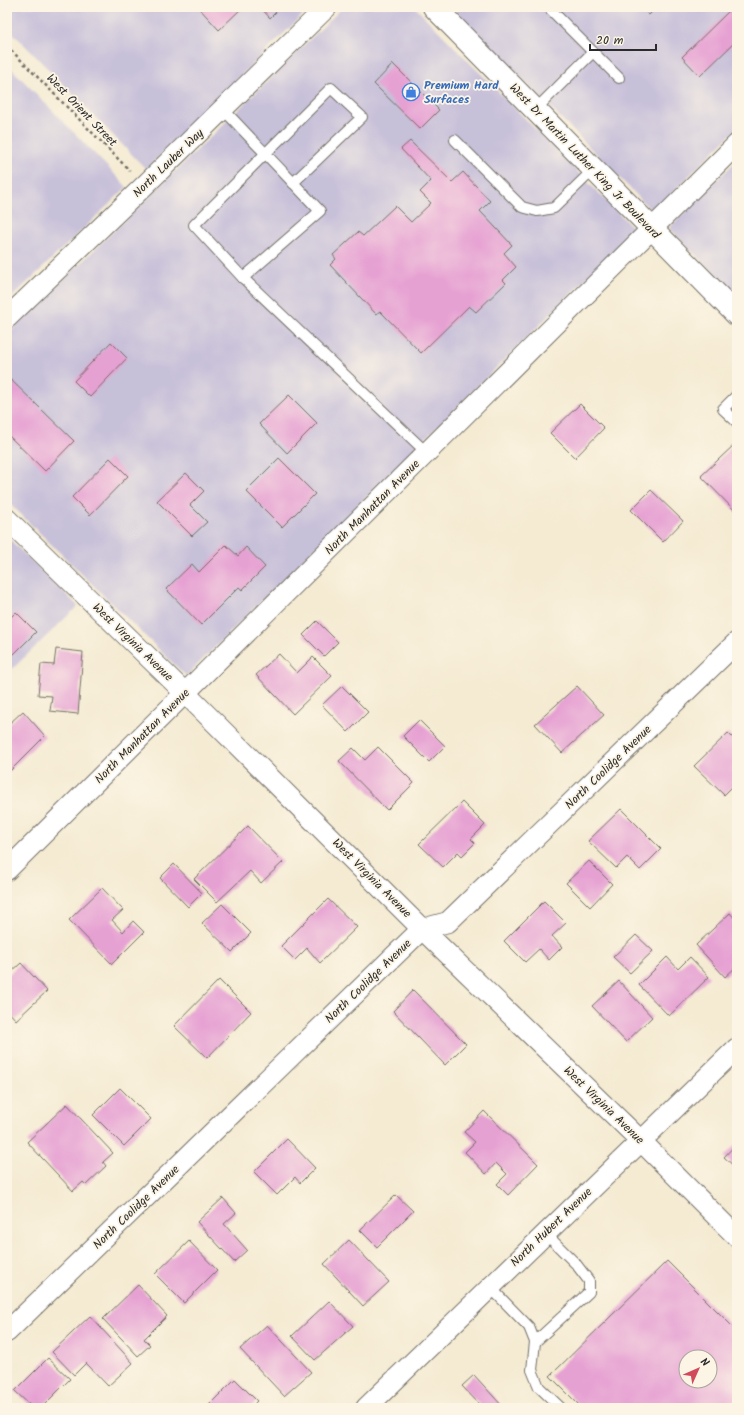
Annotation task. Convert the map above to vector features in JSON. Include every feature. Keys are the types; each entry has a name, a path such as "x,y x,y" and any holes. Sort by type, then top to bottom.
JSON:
{"street":[{"name":"North Lauber Way","path":"7,318 327,7"},
{"name":"West Dr Martin Luther King Jr Boulevard","path":"434,7 737,315"},
{"name":"North Manhattan Avenue","path":"7,870 737,144"},
{"name":"West Virginia Avenue","path":"7,520 185,693 422,929 640,1140 737,1237"},
{"name":"North Coolidge Avenue","path":"7,1332 422,929 448,922 737,642"},
{"name":"North Hubert Avenue","path":"366,1408 640,1140 737,1048"}],"lane":[{"path":"551,10 619,78"},
{"path":"535,110 593,52"},
{"path":"293,183 362,117 332,88 194,225 244,278 427,453"},
{"path":"223,109 320,211 244,278"},
{"path":"454,140 522,207 537,211 554,208 593,170"},
{"path":"737,395 723,409 737,422"},
{"path":"536,1342 589,1292 589,1281 576,1264 545,1233"},
{"path":"490,1287 529,1327 536,1342 532,1370 539,1387 561,1408"}],"path":[{"name":"West Orient Street","path":"7,46 144,186"}],"shaded area":[{"path":"7,7 311,7 146,169 7,27"},
{"path":"343,7 415,7 635,230 186,676 7,501 7,334"},
{"path":"452,7 737,7 737,128 653,212"},
{"path":"7,64 127,187 7,302"},
{"path":"737,160 737,297 669,228"},
{"path":"7,537 78,606 7,674"}],"building":[{"path":"198,7 243,7 219,30"},
{"path":"260,7 281,7 270,18"},
{"path":"641,7 657,7 649,15"},
{"path":"733,7 737,7 737,40 700,76 682,57"},
{"path":"393,64 439,110 420,129 374,84"},
{"path":"410,141 452,182 463,172 490,201 480,211 512,245 504,253 516,267 503,280 506,283 476,312 469,306 421,353 380,311 376,314 330,265 336,259 333,255 358,232 363,236 395,206 411,222 431,203 420,192 431,181 401,149"},
{"path":"111,342 127,358 90,397 74,381"},
{"path":"7,376 74,441 45,471 7,434"},
{"path":"289,395 317,423 287,453 259,424"},
{"path":"580,404 604,428 575,458 550,433"},
{"path":"735,444 737,447 737,513 701,476"},
{"path":"110,458 128,476 90,515 72,497"},
{"path":"279,458 315,494 282,527 246,491"},
{"path":"186,473 204,491 190,505 207,522 192,536 157,501"},
{"path":"651,490 683,521 663,542 631,510"},
{"path":"226,545 238,556 246,547 265,567 242,590 239,587 201,625 166,589 192,564 199,572"},
{"path":"16,612 36,632 13,655 7,649 7,621"},
{"path":"317,621 338,642 324,656 303,635"},
{"path":"56,649 83,652 78,714 50,711 52,696 38,695 41,664 54,665"},
{"path":"279,654 297,673 313,657 332,676 293,714 256,675"},
{"path":"342,686 368,712 348,732 322,705"},
{"path":"577,686 604,715 562,753 535,724"},
{"path":"23,711 45,736 10,771 7,768 7,722 9,724"},
{"path":"419,720 445,746 429,762 403,736"},
{"path":"728,733 737,742 737,782 724,795 694,766"},
{"path":"378,747 414,783 387,810 339,761 353,748 365,760"},
{"path":"462,802 485,825 471,839 475,843 462,856 458,852 443,867 419,844"},
{"path":"621,809 661,849 640,870 627,857 616,868 588,841"},
{"path":"248,826 283,862 261,883 250,871 217,902 194,879"},
{"path":"589,861 612,884 590,907 566,883"},
{"path":"174,864 202,893 188,907 160,878"},
{"path":"102,888 123,910 112,920 123,932 133,921 144,932 112,964 69,920"},
{"path":"328,899 357,927 320,963 307,948 295,960 281,946"},
{"path":"544,901 566,923 552,936 562,947 549,960 539,949 525,962 504,941"},
{"path":"222,904 251,933 232,952 202,923"},
{"path":"730,913 737,921 737,966 725,977 696,945"},
{"path":"636,935 653,951 630,973 613,957"},
{"path":"667,957 678,969 690,957 709,977 669,1016 639,985"},
{"path":"21,963 47,991 16,1020 7,1010 7,976"},
{"path":"219,980 251,1012 207,1058 174,1026"},
{"path":"619,981 652,1017 626,1042 592,1006"},
{"path":"413,990 466,1044 445,1065 393,1011"},
{"path":"120,1088 151,1119 124,1146 93,1115"},
{"path":"67,1104 113,1153 103,1162 106,1166 86,1185 83,1182 73,1191 27,1142"},
{"path":"484,1111 538,1164 508,1195 497,1184 507,1174 496,1163 486,1174 465,1152 475,1142 464,1132"},
{"path":"287,1139 315,1168 300,1183 295,1177 277,1195 254,1172"},
{"path":"737,1143 737,1169 724,1157"},
{"path":"396,1195 413,1211 377,1247 360,1230"},
{"path":"223,1198 236,1213 224,1224 247,1250 234,1262 197,1222"},
{"path":"349,1240 389,1282 363,1306 324,1264"},
{"path":"189,1241 217,1270 184,1303 155,1274"},
{"path":"667,1261 737,1331 737,1408 582,1408 550,1376"},
{"path":"138,1285 167,1316 144,1339 150,1345 138,1356 103,1319"},
{"path":"329,1301 353,1326 315,1360 292,1336"},
{"path":"90,1316 133,1363 108,1386 86,1363 74,1375 52,1352"},
{"path":"267,1325 311,1372 284,1396 240,1349"},
{"path":"48,1358 70,1379 41,1408 33,1408 15,1391"},
{"path":"474,1375 504,1408 483,1408 462,1386"},
{"path":"235,1379 257,1401 250,1408 206,1408"}],"place":[{"name":"Premium Hard Surfaces","path":"411,92"}]}
